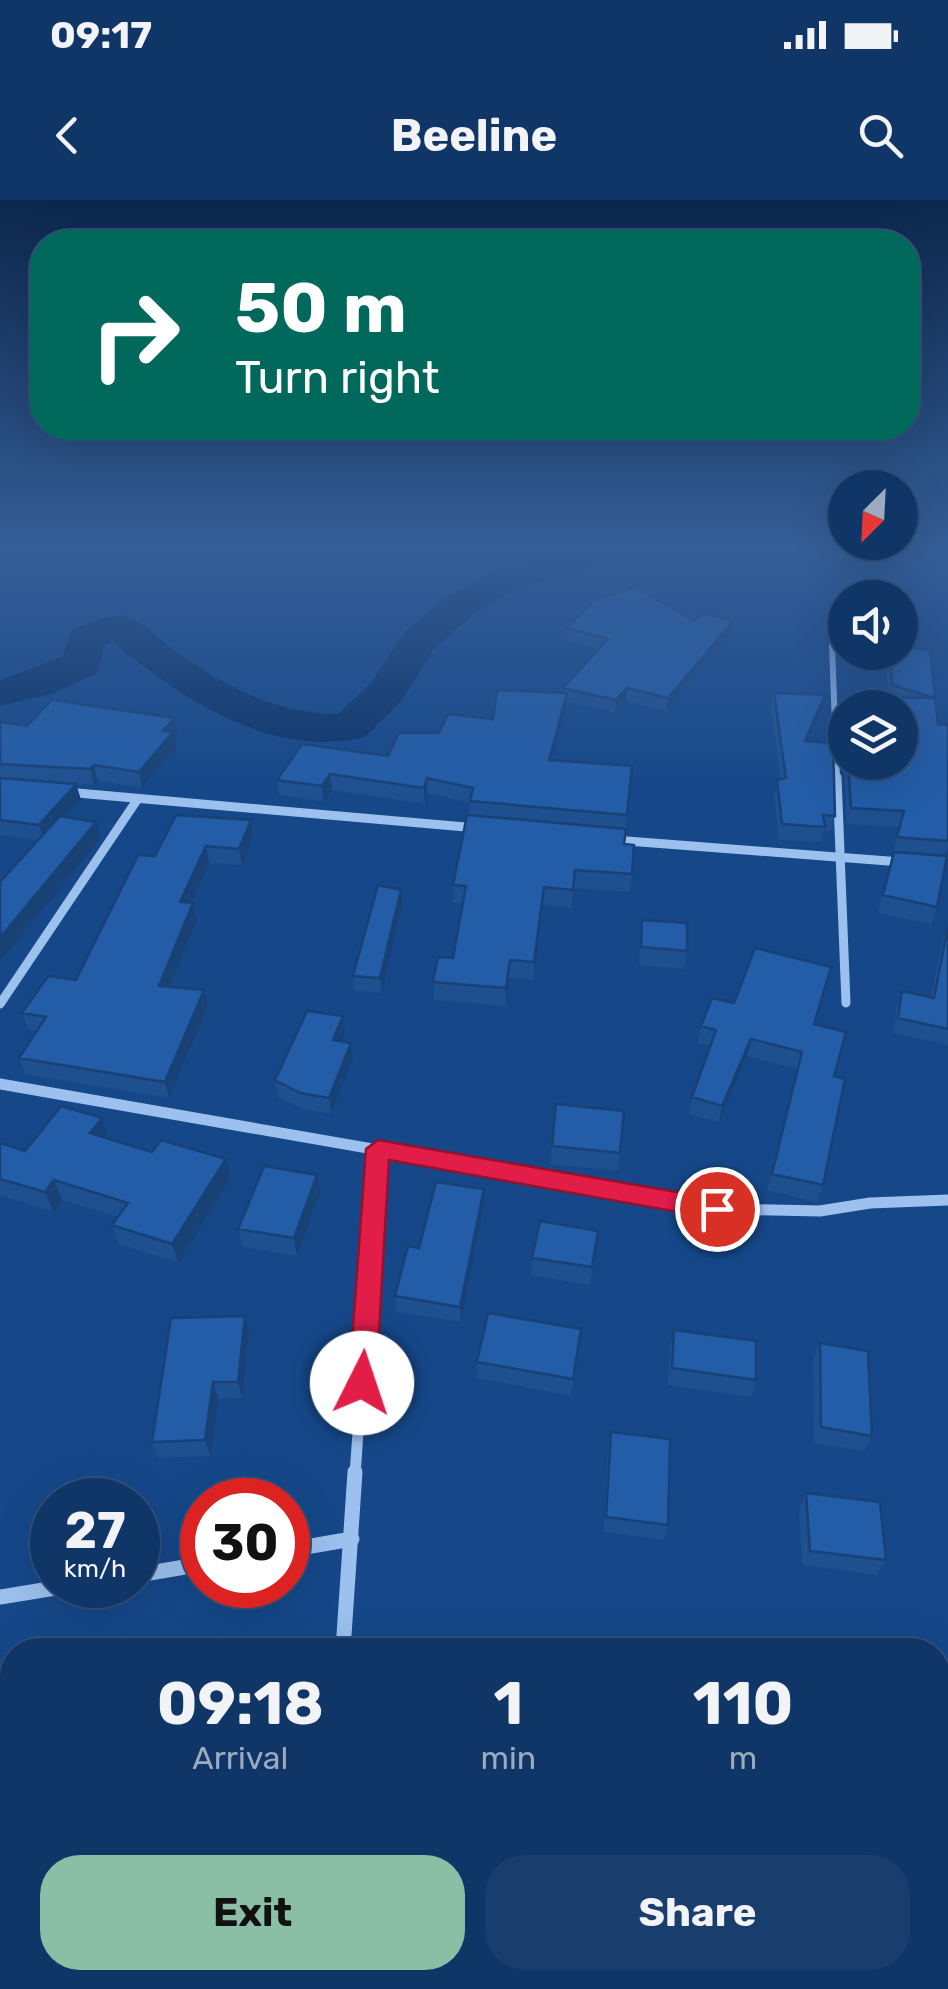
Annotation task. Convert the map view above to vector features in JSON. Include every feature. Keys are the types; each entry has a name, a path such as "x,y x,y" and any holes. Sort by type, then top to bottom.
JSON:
{"street":[{"path":"833,670 846,1003"},
{"path":"59,791 484,829"},
{"path":"0,1004 137,800"},
{"path":"596,838 913,863"},
{"path":"0,1084 717,1209 820,1211 870,1203 948,1200"},
{"path":"344,1638 378,1149"},
{"path":"310,1547 352,1540"},
{"path":"0,1597 30,1592"}],"building":[{"path":"584,632 723,632 668,698 627,688 616,700 563,688 608,639"},
{"path":"918,649 930,650 935,698 892,685 891,670 918,670"},
{"path":"497,690 567,693 549,760 632,766 627,815 470,801 473,788 427,778 424,788 330,774 322,786 277,780 302,744 388,756 399,733 439,733 448,714 493,719"},
{"path":"774,693 825,695 805,741 828,743 828,780 834,780 835,816 823,815 825,827 782,824 777,780 786,778"},
{"path":"918,698 935,698 938,724 948,725 948,841 897,837 904,811 851,808 849,780 918,780"},
{"path":"52,700 174,718 163,731 173,732 139,772 94,765 90,769 0,764 0,722 27,726"},
{"path":"0,778 76,784 39,825 0,820"},
{"path":"176,815 251,820 239,849 206,846 180,902 193,903 159,986 204,990 165,1082 19,1058 46,1017 22,1013 48,976 76,980 138,855 155,856"},
{"path":"467,815 626,829 624,844 634,845 632,874 575,870 573,890 544,887 534,962 510,960 506,988 433,982 438,957 453,958 466,886 453,885"},
{"path":"60,816 96,822 0,938 0,882"},
{"path":"894,852 947,856 937,907 883,895"},
{"path":"378,885 401,890 380,978 353,976"},
{"path":"642,920 687,923 687,951 641,947"},
{"path":"948,926 948,1029 898,1018 902,991 934,998"},
{"path":"755,948 831,967 814,1024 846,1032 834,1076 845,1079 823,1185 772,1174 802,1052 751,1039 722,1106 692,1097 716,1030 701,1026 712,998 734,1003"},
{"path":"307,1011 343,1016 333,1040 351,1043 329,1098 300,1093 275,1080"},
{"path":"556,1104 624,1111 620,1153 552,1146"},
{"path":"61,1106 102,1118 90,1133 152,1152 161,1140 226,1159 172,1244 112,1225 128,1203 54,1180 45,1192 0,1179 0,1143 25,1151"},
{"path":"264,1166 317,1175 294,1238 238,1229"},
{"path":"436,1182 484,1189 460,1307 395,1296 408,1246 419,1248"},
{"path":"540,1221 598,1231 592,1267 532,1258"},
{"path":"488,1313 581,1329 573,1379 477,1362"},
{"path":"245,1316 238,1382 213,1382 205,1440 152,1442 171,1318"},
{"path":"674,1330 756,1341 756,1380 672,1368"},
{"path":"820,1343 868,1351 872,1436 821,1427"},
{"path":"611,1432 670,1439 668,1525 606,1517"},
{"path":"806,1493 880,1502 886,1560 810,1551"}],"waterway":[{"path":"0,693 37,685 82,664 86,638 103,632"},
{"path":"126,632 219,697 263,717 294,726 349,728 387,691 418,642 429,632"}],"route":[{"path":"362,1383 378,1149 635,1198 717,1209"}]}
